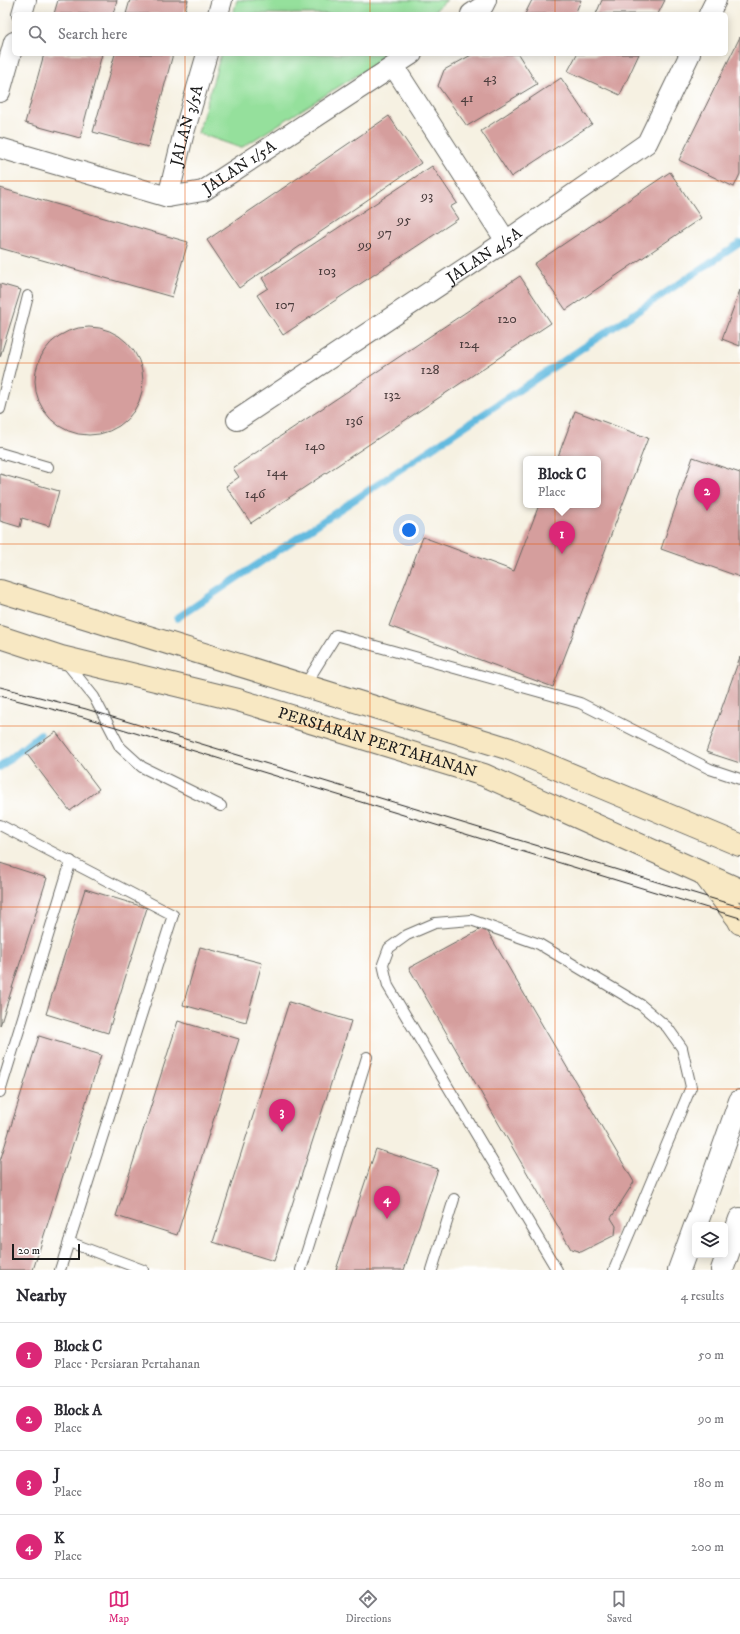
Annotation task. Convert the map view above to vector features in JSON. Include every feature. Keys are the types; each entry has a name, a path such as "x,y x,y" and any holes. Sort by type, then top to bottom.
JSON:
{"main road":[{"name":"PERSIARAN PERTAHANAN","path":"0,591 510,749 740,844"},
{"name":"PERSIARAN PERTAHANAN","path":"0,637 61,656 238,700 484,775 740,890"},
{"path":"703,873 740,923"}],"street":[{"path":"23,12 26,0"},
{"path":"219,12 222,0"},
{"path":"474,12 483,6 486,0"},
{"path":"710,12 716,0"},
{"path":"0,92 12,49"},
{"name":"JALAN 3/5A","path":"168,197 183,136 206,56"},
{"name":"JALAN 1/5A","path":"0,148 168,197 203,191 409,56"},
{"name":"JALAN 4/5A","path":"237,420 506,241 647,143 689,56"},
{"path":"394,66 506,241"},
{"path":"696,1222 740,1101"},
{"path":"724,1269 740,1219"},
{"path":"679,1270 692,1234"}],"lane":[{"path":"0,409 28,296"},
{"path":"0,453 48,467"},
{"path":"304,685 336,635 580,703 710,769 740,779"},
{"path":"61,656 94,697 120,747 142,767 221,806"},
{"path":"0,824 173,915 60,1270"},
{"path":"0,1092 71,861"},
{"path":"557,1270 388,986 383,964 389,948 407,935 436,923 471,920 539,944 641,1005 667,1027 682,1048 691,1087 614,1270"},
{"path":"301,1270 367,1057"},
{"path":"432,1270 454,1199"},
{"path":"69,1242 143,1270"}],"green space":[{"path":"237,0 447,0 433,12 234,12"},
{"path":"220,56 384,56 375,64 241,148 198,133"}],"building":[{"path":"58,0 117,0 114,12 55,12"},
{"path":"130,0 188,0 185,12 127,12"},
{"path":"532,0 581,0 576,12 526,12"},
{"path":"602,0 665,0 659,12 597,12"},
{"path":"740,37 740,174 734,187 679,160"},
{"path":"43,56 101,56 80,138 25,123"},
{"path":"114,56 172,56 148,147 93,132"},
{"path":"469,56 519,56 537,84 467,126 438,86 444,70"},
{"path":"576,56 638,56 620,95 568,71"},
{"path":"561,78 592,124 511,177 481,131"},
{"path":"389,116 421,163 239,288 207,240"},
{"path":"432,166 457,203 450,207 458,219 283,335 257,295 268,288 262,278"},
{"path":"670,172 701,218 566,310 534,264"},
{"path":"0,188 188,242 172,297 0,248"},
{"path":"520,276 551,323 251,523 226,486 239,477 233,468"},
{"path":"0,284 21,290 0,357"},
{"path":"740,290 740,346 722,339"},
{"path":"89,327 110,331 127,343 139,360 143,381 139,402 127,419 110,431 89,435 68,431 51,419 39,402 35,381 39,360 51,343 68,331"},
{"path":"575,411 648,438 553,687 389,626 423,537 514,571 538,508 601,508 601,456 558,456"},
{"path":"693,457 740,473 740,577 661,549"},
{"path":"0,474 59,491 49,526 22,518 20,527 0,521"},
{"path":"740,657 740,763 706,752"},
{"path":"56,732 99,789 70,811 26,753"},
{"path":"0,863 47,878 0,1026"},
{"path":"85,889 147,908 108,1033 46,1014"},
{"path":"485,927 634,1182 611,1218 616,1226 615,1235 581,1252 571,1249 409,968"},
{"path":"200,947 262,963 246,1022 183,1005"},
{"path":"289,1002 351,1021 274,1261 213,1242"},
{"path":"178,1021 239,1039 177,1235 116,1216"},
{"path":"39,1036 101,1055 33,1270 0,1270 0,1161"},
{"path":"376,1149 438,1169 404,1270 336,1270"}],"waterway":[{"path":"177,618 740,243"},
{"path":"0,767 40,734"}],"tram line":[{"path":"0,687 86,709 740,907"},
{"path":"0,696 83,717 740,918"}],"place":[{"name":"Block A","path":"707,511"},
{"name":"Block C","path":"562,554"},
{"name":"J","path":"282,1132"},
{"name":"K","path":"387,1219"}]}
